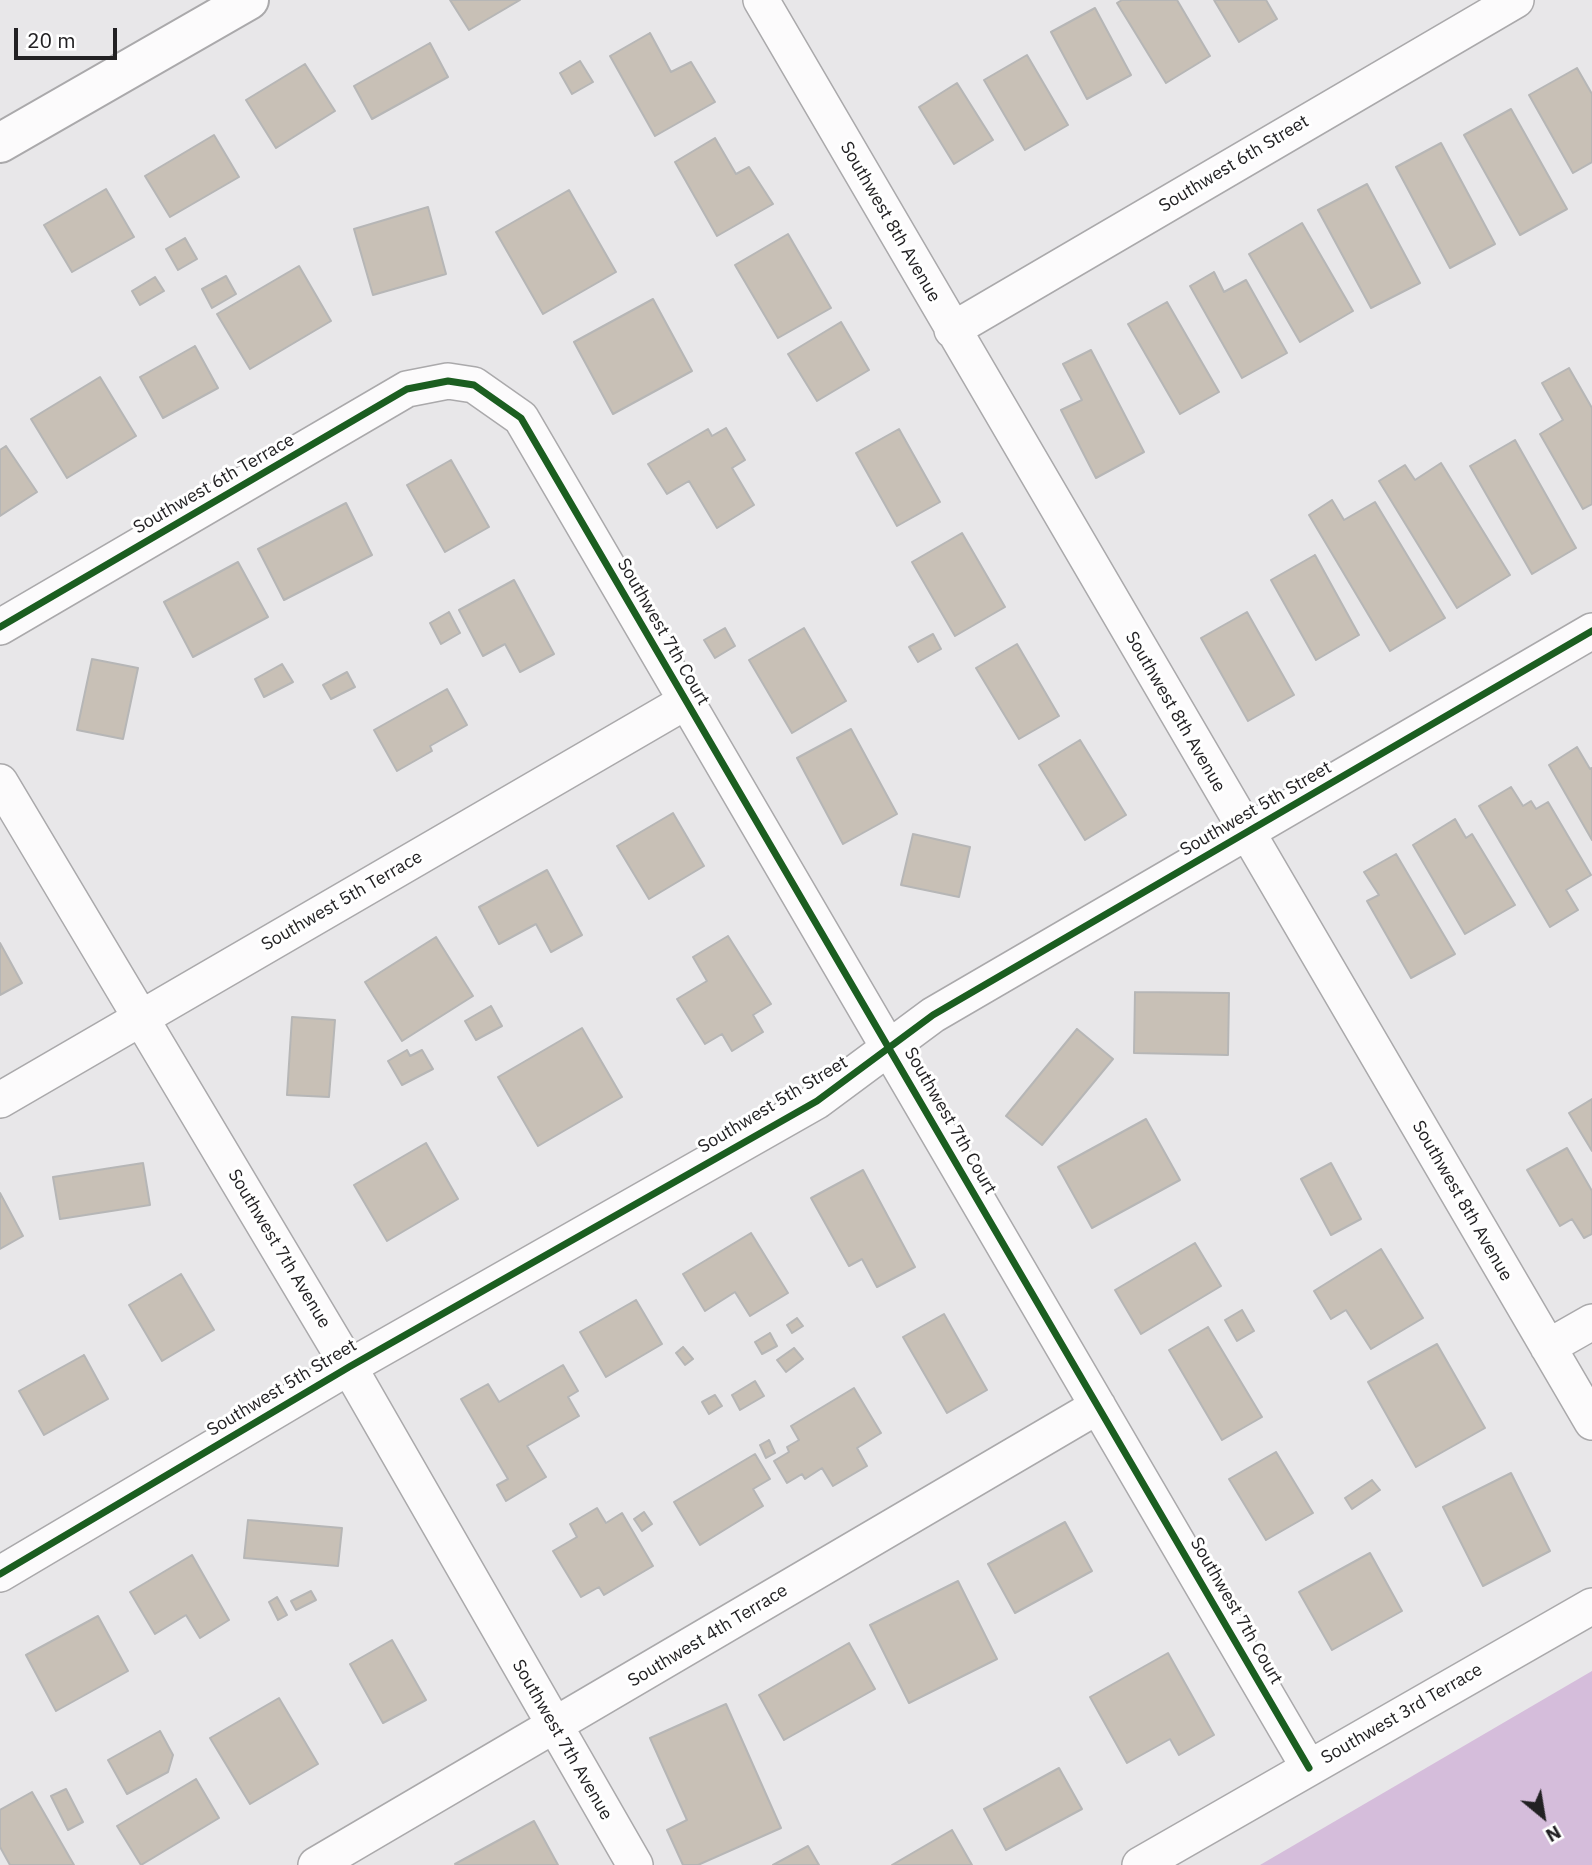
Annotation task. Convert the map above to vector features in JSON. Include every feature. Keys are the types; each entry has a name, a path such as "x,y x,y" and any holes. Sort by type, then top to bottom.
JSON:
{"street":[{"path":"0,143 249,0"},
{"name":"Southwest 8th Avenue","path":"761,0 1245,833 1592,1422"},
{"name":"Southwest 6th Street","path":"952,330 1516,0"},
{"name":"Southwest 6th Terrace","path":"0,627 407,389 448,381"},
{"name":"Southwest 7th Court","path":"448,381 474,385 521,418 1309,1768"},
{"name":"Southwest 5th Street","path":"0,1574 349,1367 817,1101 890,1050 933,1015 1592,631"},
{"name":"Southwest 5th Terrace","path":"0,1100 685,702"},
{"name":"Southwest 7th Avenue","path":"0,782 349,1367 635,1865"},
{"path":"1548,1347 1592,1322"},
{"name":"Southwest 4th Terrace","path":"316,1865 1098,1406"},
{"name":"Southwest 3rd Terrace","path":"1140,1865 1592,1606"}],"shaded area":[{"path":"1592,1671 1592,1865 1260,1865"}],"building":[{"path":"450,0 520,0 469,30"},
{"path":"1122,0 1177,0 1210,56 1166,83 1117,3"},
{"path":"1214,0 1266,0 1277,19 1239,42"},
{"path":"1095,8 1131,75 1087,99 1051,32"},
{"path":"650,33 671,72 691,62 715,102 655,136 610,56"},
{"path":"430,43 448,77 372,119 354,86"},
{"path":"1027,55 1068,125 1025,150 984,80"},
{"path":"580,61 593,82 572,94 560,73"},
{"path":"305,64 335,111 276,148 246,100"},
{"path":"1577,68 1592,94 1592,162 1573,173 1529,95"},
{"path":"957,83 993,140 954,164 919,107"},
{"path":"1511,109 1567,209 1520,235 1464,135"},
{"path":"214,135 239,177 170,217 145,176"},
{"path":"715,138 736,174 749,167 773,204 717,236 675,162"},
{"path":"1441,143 1495,244 1450,268 1396,167"},
{"path":"1367,184 1420,283 1371,308 1318,210"},
{"path":"106,189 134,237 72,272 44,225"},
{"path":"569,190 616,272 543,314 496,232"},
{"path":"428,207 446,274 373,295 354,229"},
{"path":"1302,223 1353,311 1300,342 1249,254"},
{"path":"788,234 831,308 778,338 735,265"},
{"path":"185,238 197,259 178,270 166,249"},
{"path":"299,266 331,321 250,369 217,314"},
{"path":"1214,272 1224,292 1246,280 1287,353 1242,378 1190,286"},
{"path":"226,276 236,294 212,308 202,289"},
{"path":"155,277 164,291 140,305 132,291"},
{"path":"653,299 692,371 613,414 574,342"},
{"path":"1167,302 1219,392 1180,414 1128,324"},
{"path":"841,322 869,370 817,401 788,354"},
{"path":"195,346 218,388 163,418 140,377"},
{"path":"1091,350 1144,452 1096,478 1061,410 1082,400 1063,364"},
{"path":"1569,368 1592,408 1592,504 1583,509 1540,434 1563,420 1542,383"},
{"path":"100,377 136,436 67,478 31,419"},
{"path":"726,428 745,460 732,468 754,505 717,528 689,481 667,494 648,464 708,429 712,436"},
{"path":"899,429 940,502 897,526 856,453"},
{"path":"1515,440 1576,548 1532,574 1470,466"},
{"path":"6,446 37,492 0,516 0,450"},
{"path":"451,460 489,527 445,552 407,485"},
{"path":"1441,463 1510,575 1457,608 1379,481 1405,465 1415,480"},
{"path":"1332,500 1344,520 1375,502 1445,618 1390,651 1309,515"},
{"path":"346,503 372,555 284,600 258,549"},
{"path":"962,533 1005,607 955,636 912,562"},
{"path":"1315,555 1359,635 1316,660 1271,580"},
{"path":"238,562 268,617 193,657 164,602"},
{"path":"514,580 554,654 520,672 505,644 483,656 459,610"},
{"path":"449,612 460,633 441,644 430,623"},
{"path":"1247,612 1294,695 1248,721 1201,638"},
{"path":"725,628 735,646 715,658 704,640"},
{"path":"804,628 846,701 792,733 749,660"},
{"path":"933,634 941,649 918,662 909,647"},
{"path":"1017,644 1059,716 1019,739 976,668"},
{"path":"92,659 138,668 123,739 77,730"},
{"path":"282,664 293,682 264,697 255,679"},
{"path":"347,672 355,687 331,699 323,685"},
{"path":"447,689 467,725 430,746 432,751 397,771 374,730"},
{"path":"851,729 897,814 843,844 797,758"},
{"path":"1080,740 1126,815 1085,840 1039,765"},
{"path":"1577,747 1590,769 1592,768 1592,840 1549,765"},
{"path":"1511,787 1523,806 1531,801 1536,809 1548,802 1591,875 1566,890 1578,910 1550,927 1479,806"},
{"path":"673,813 704,866 649,899 617,846"},
{"path":"1455,819 1466,838 1472,834 1515,905 1465,934 1413,845"},
{"path":"913,834 970,847 959,897 901,885"},
{"path":"1396,854 1455,954 1411,978 1367,901 1379,895 1364,872"},
{"path":"547,870 582,935 551,952 536,924 499,944 479,907"},
{"path":"728,936 771,1004 753,1015 763,1032 732,1051 722,1034 705,1044 677,999 707,981 693,957"},
{"path":"436,937 473,996 402,1041 365,982"},
{"path":"0,943 22,983 0,995"},
{"path":"1135,992 1229,993 1228,1055 1134,1053"},
{"path":"491,1006 502,1026 476,1040 465,1021"},
{"path":"292,1017 335,1020 329,1097 287,1095"},
{"path":"582,1028 622,1097 538,1146 498,1077"},
{"path":"1077,1029 1113,1059 1042,1145 1006,1116"},
{"path":"407,1050 410,1056 422,1050 433,1069 402,1085 388,1061"},
{"path":"1592,1099 1592,1151 1569,1113"},
{"path":"1146,1119 1180,1180 1092,1228 1058,1167"},
{"path":"426,1143 458,1199 387,1241 354,1185"},
{"path":"1567,1148 1592,1191 1592,1234 1584,1238 1572,1219 1560,1226 1527,1170"},
{"path":"143,1163 150,1205 60,1219 53,1177"},
{"path":"1331,1163 1361,1219 1331,1235 1301,1179"},
{"path":"863,1170 915,1267 877,1287 862,1259 849,1266 811,1198"},
{"path":"0,1193 23,1236 0,1249"},
{"path":"751,1233 788,1293 750,1316 735,1292 705,1311 683,1274"},
{"path":"1195,1243 1221,1286 1141,1334 1115,1290"},
{"path":"1381,1249 1423,1318 1371,1349 1346,1310 1331,1319 1314,1291"},
{"path":"181,1274 214,1330 162,1361 129,1305"},
{"path":"636,1300 662,1344 606,1377 580,1332"},
{"path":"1242,1310 1254,1331 1237,1341 1225,1320"},
{"path":"944,1314 987,1390 947,1413 903,1337"},
{"path":"797,1318 803,1326 792,1333 787,1325"},
{"path":"1208,1327 1262,1417 1222,1440 1169,1350"},
{"path":"770,1333 777,1346 762,1354 755,1342"},
{"path":"1437,1344 1485,1428 1416,1467 1368,1382"},
{"path":"683,1347 693,1359 685,1365 676,1353"},
{"path":"794,1348 803,1359 786,1372 777,1360"},
{"path":"84,1355 108,1399 44,1435 19,1391"},
{"path":"563,1365 578,1391 568,1397 579,1416 527,1446 546,1477 506,1501 497,1485 508,1479 461,1399 488,1384 499,1402"},
{"path":"755,1381 764,1396 740,1410 732,1395"},
{"path":"854,1388 881,1433 857,1448 867,1466 833,1486 822,1468 805,1479 802,1474 787,1483 774,1461 789,1452 787,1447 799,1440 791,1426"},
{"path":"715,1395 722,1406 709,1414 702,1402"},
{"path":"769,1440 775,1453 766,1458 760,1445"},
{"path":"1276,1452 1313,1513 1266,1540 1229,1479"},
{"path":"755,1454 770,1479 753,1489 763,1506 700,1545 674,1502"},
{"path":"1511,1473 1550,1551 1483,1586 1443,1507"},
{"path":"1372,1480 1380,1490 1352,1509 1345,1498"},
{"path":"597,1508 606,1523 622,1513 653,1566 604,1595 599,1587 581,1597 553,1551 577,1537 570,1524"},
{"path":"644,1512 652,1524 642,1531 634,1519"},
{"path":"248,1520 342,1528 338,1566 244,1558"},
{"path":"1065,1522 1092,1571 1015,1613 988,1564"},
{"path":"1370,1553 1402,1611 1332,1650 1299,1592"},
{"path":"192,1555 229,1620 200,1638 186,1615 155,1634 130,1592"},
{"path":"958,1581 997,1659 909,1703 870,1625"},
{"path":"311,1591 316,1600 296,1610 291,1601"},
{"path":"277,1597 287,1615 278,1620 269,1602"},
{"path":"98,1616 128,1671 56,1711 26,1655"},
{"path":"392,1640 426,1700 383,1723 350,1664"},
{"path":"849,1643 875,1689 784,1740 759,1695"},
{"path":"1168,1653 1214,1735 1179,1755 1170,1739 1127,1763 1090,1697"},
{"path":"279,1698 318,1764 250,1804 210,1738"},
{"path":"726,1704 781,1828 698,1865 683,1865 667,1830 687,1820 650,1738"},
{"path":"160,1731 173,1755 168,1772 127,1794 108,1760"},
{"path":"1059,1768 1082,1809 1006,1850 984,1809"},
{"path":"196,1779 219,1818 141,1865 117,1826"},
{"path":"66,1789 83,1822 68,1830 51,1796"},
{"path":"32,1792 74,1865 10,1865 0,1847 0,1810"},
{"path":"534,1821 558,1865 455,1864"},
{"path":"952,1830 972,1865 892,1865"},
{"path":"808,1846 819,1865 773,1865"}],"cycle path":[{"path":"0,627 407,389 448,381 474,385 521,418 1309,1768"},
{"path":"0,1574 349,1367 817,1101 933,1015 1592,631"}]}
